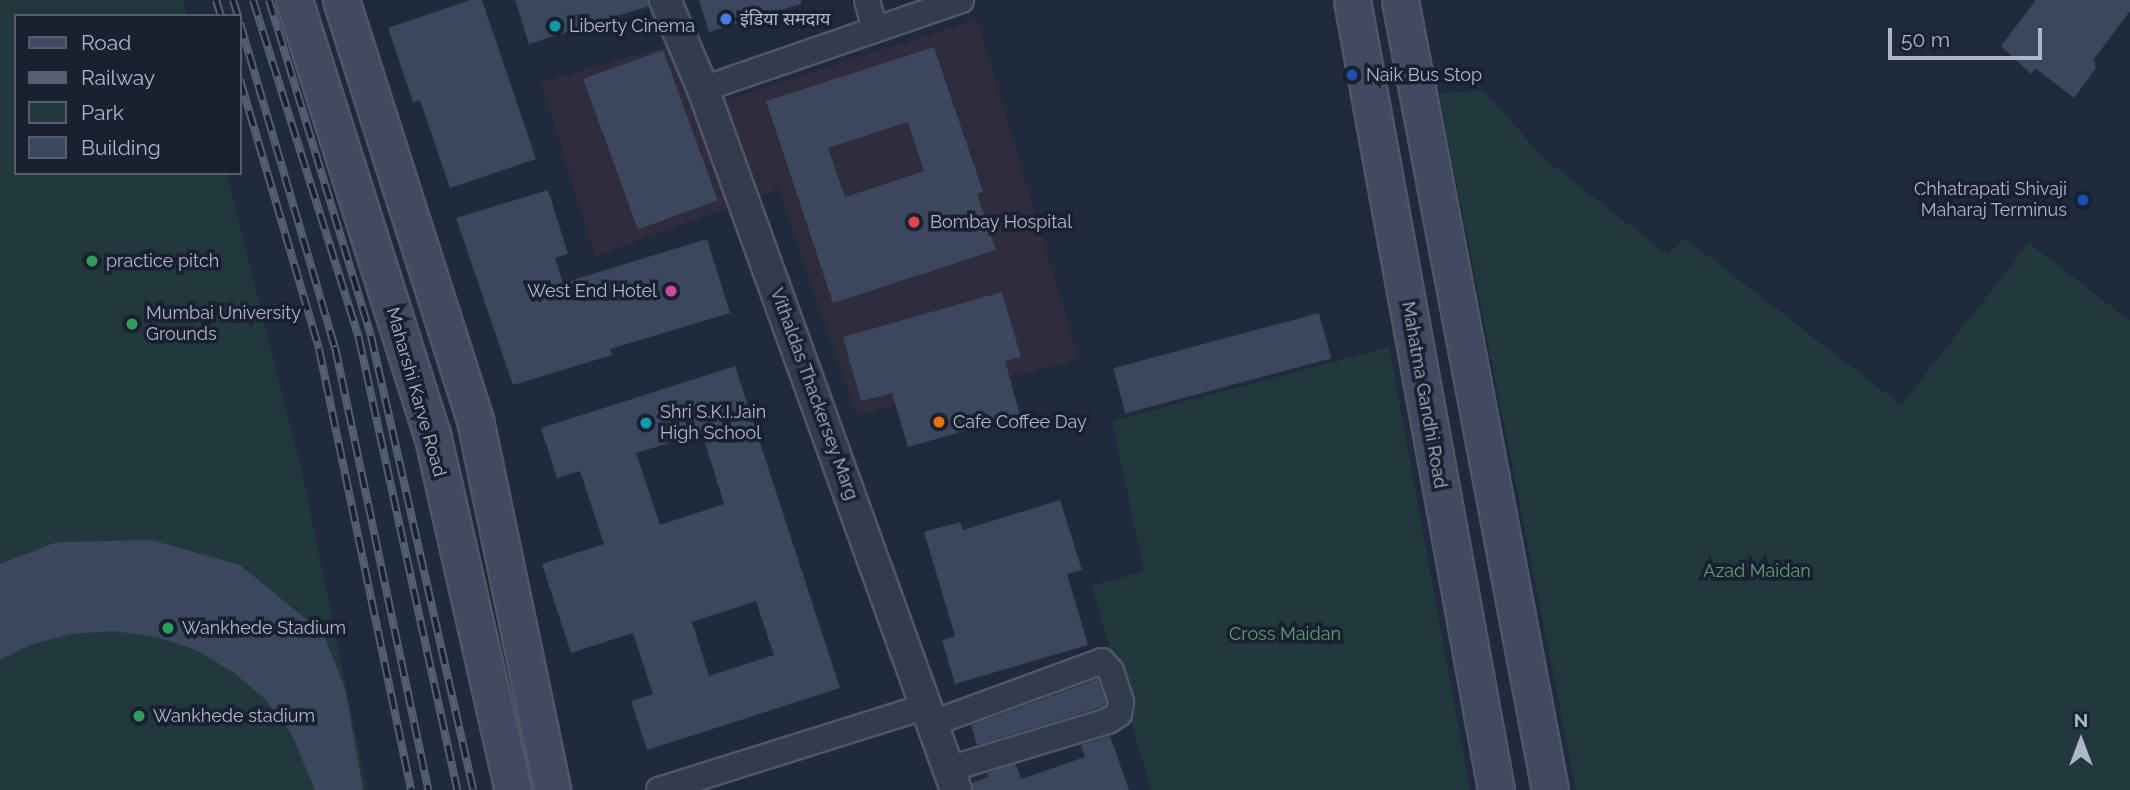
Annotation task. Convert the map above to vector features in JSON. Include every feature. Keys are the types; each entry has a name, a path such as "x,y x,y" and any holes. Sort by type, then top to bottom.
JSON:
{"main road":[{"name":"Maharshi Karve Road","path":"294,0 432,434 513,790"},
{"path":"341,0 475,420 552,790"},
{"name":"Mahatma Gandhi Road","path":"1352,0 1496,790"},
{"path":"1400,0 1550,790"}],"street":[{"name":"Vithaldas Thackersey Marg","path":"665,0 703,89 953,779"},
{"path":"867,0 874,27"},
{"path":"703,89 874,27 961,0"},
{"path":"659,790 930,714 1101,661 1111,671 1118,691 1119,714 1108,721 953,779"}],"shaded area":[{"name":"Bombay Hospital","path":"977,19 1079,359 856,415 779,189 595,256 541,82 674,45 699,109"}],"green space":[{"path":"0,0 183,0 186,14 14,14 14,175 228,175 303,476 367,790 0,790"},
{"name":"Azad Maidan","path":"1482,90 1547,161 1668,255 1685,238 1901,405 2029,243 2130,321 2130,790 1576,790 1439,94"},
{"name":"Cross Maidan","path":"1389,347 1470,790 1151,790 1092,586 1144,571 1112,421"}],"building":[{"path":"470,0 482,0 536,159 450,188 420,100 413,102 388,28"},
{"name":"Liberty Cinema","path":"515,0 648,0 649,6 529,44"},
{"path":"699,0 801,0 801,4 709,32"},
{"path":"2036,0 2130,0 2130,11 2094,59 2096,68 2074,98 2035,68 2031,74 2001,46"},
{"path":"934,47 983,192 977,194 996,250 833,303 766,101","holes":["908,122 924,171 845,197 828,148"]},
{"path":"663,50 718,200 638,229 583,79"},
{"path":"548,190 568,254 555,258 563,283 707,239 730,313 610,349 612,355 513,385 456,218"},
{"path":"1002,292 1021,357 1005,361 1020,415 908,447 892,393 861,401 843,337"},
{"path":"1319,313 1331,358 1125,414 1113,368"},
{"path":"735,366 840,688 647,750 631,701 653,694 633,633 571,653 542,564 604,544 580,471 557,478 541,428","holes":["702,433 724,504 660,525 636,453","756,601 774,655 709,676 692,622"]},
{"path":"1060,500 1082,570 1067,574 1088,645 955,684 942,640 955,636 924,532 960,522 963,530"},
{"path":"151,540 240,565 323,633 345,688 363,790 315,790 291,733 265,699 233,672 196,650 156,637 114,631 71,634 30,645 0,660 0,564 57,542"},
{"path":"1098,679 1106,703 1102,707 977,745 971,725"},
{"path":"1110,736 1129,790 973,790 972,783 988,777 987,773 1016,764 1021,779 1085,757 1081,745"}],"railway":[{"path":"216,0 220,14"},
{"path":"233,0 237,14"},
{"path":"253,0 359,339 457,790"},
{"path":"269,0 371,336 473,790"},
{"path":"242,30 335,347 428,790"},
{"path":"242,87 319,349 411,790"}],"place":[{"name":"इंडिया समदाय","path":"726,19"},
{"name":"Liberty Cinema","path":"555,26"},
{"name":"Naik Bus Stop","path":"1352,75"},
{"name":"Chhatrapati Shivaji Maharaj Terminus","path":"2083,200"},
{"name":"Bombay Hospital","path":"914,222"},
{"name":"practice pitch","path":"92,261"},
{"name":"West End Hotel","path":"671,291"},
{"name":"Mumbai University Grounds","path":"132,324"},
{"name":"Cafe Coffee Day","path":"939,422"},
{"name":"Shri S.K.I.Jain High School","path":"646,423"},
{"name":"Wankhede Stadium","path":"168,628"},
{"name":"Wankhede stadium","path":"139,716"}]}
